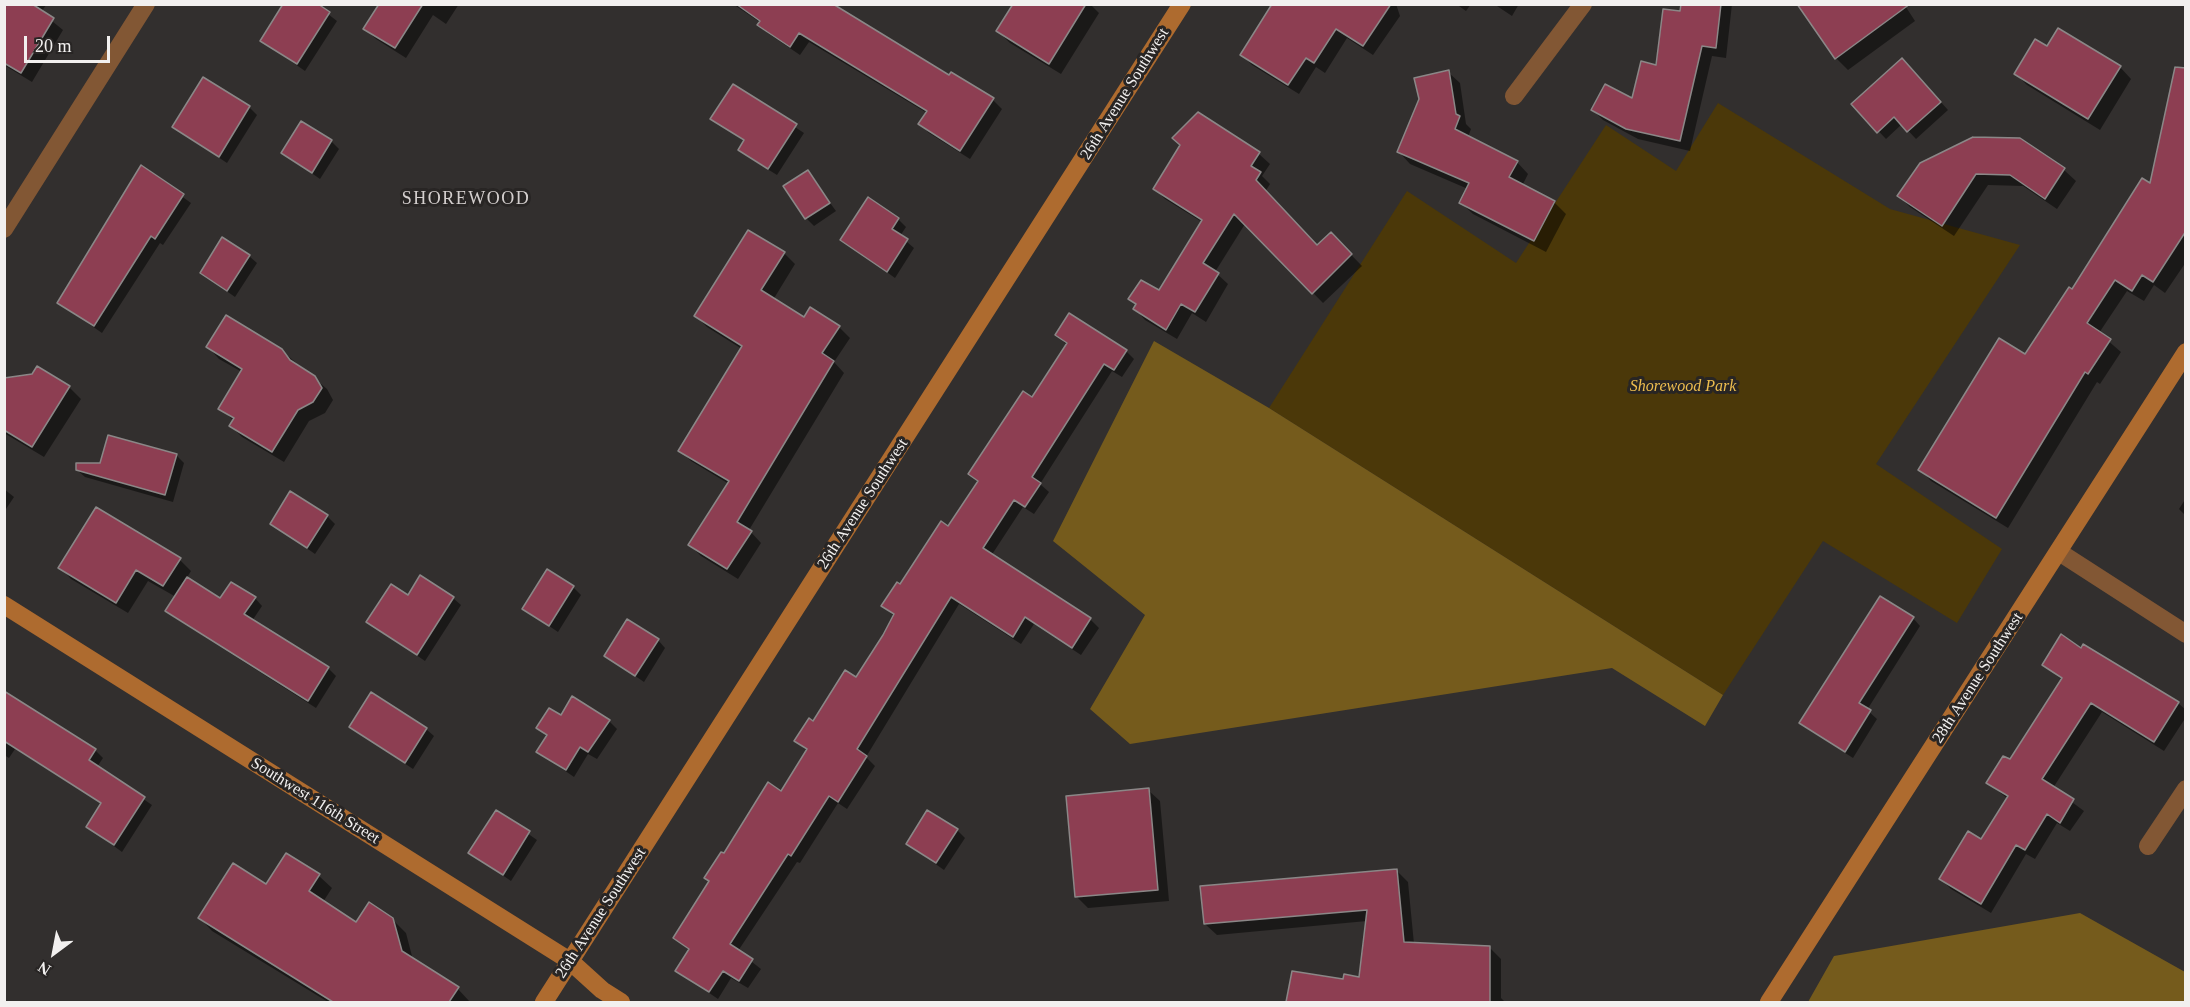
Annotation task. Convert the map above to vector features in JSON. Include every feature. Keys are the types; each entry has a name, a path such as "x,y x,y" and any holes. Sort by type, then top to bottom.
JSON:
{"street":[{"path":"4,229 146,4"},
{"name":"26th Avenue Southwest","path":"543,1002 1182,4"},
{"path":"1514,96 1583,4"},
{"name":"28th Avenue Southwest","path":"1769,1002 2186,352"},
{"path":"2059,552 2186,634"},
{"name":"Southwest 116th Street","path":"4,605 570,962 602,990 621,1002"},
{"path":"2148,846 2186,789"}],"green space":[{"name":"Shorewood Park","path":"1718,103 1890,209 2020,245 1876,464 2002,549 1957,623 1823,541 1723,695 1269,408 1407,191 1516,263 1606,125 1676,171"}],"shaded area":[{"path":"1154,341 1269,408 1723,695 1705,726 1612,668 1130,744 1090,709 1145,615 1053,541"},
{"path":"2080,913 2185,972 2185,1002 1808,1002 1834,956"}],"building":[{"path":"4,4 32,4 54,18 21,73 4,63"},
{"path":"283,4 318,4 330,12 297,64 260,41"},
{"path":"379,4 423,4 395,48 363,29"},
{"path":"736,4 833,4 949,75 951,72 994,98 960,151 918,124 927,111 799,33 790,47 757,25 760,21"},
{"path":"1013,4 1086,4 1049,64 996,31"},
{"path":"1272,4 1391,4 1363,46 1336,29 1314,63 1306,58 1288,85 1240,55"},
{"path":"1681,4 1721,4 1716,48 1702,46 1680,141 1626,129 1591,110 1605,84 1632,98 1641,61 1656,65 1663,9 1680,11"},
{"path":"1797,4 1910,4 1835,59"},
{"path":"2058,28 2121,66 2088,119 2014,74 2035,39 2047,46"},
{"path":"1902,58 1941,102 1907,132 1894,117 1877,133 1851,104"},
{"path":"2175,67 2186,68 2186,231 2153,282 2142,275 2132,291 2115,280 2087,323 2111,339 2088,374 2085,372 1996,518 1918,470 1999,338 2025,354 2069,287 2072,289 2142,178 2150,183"},
{"path":"1449,70 1456,114 1460,116 1455,129 1518,161 1509,177 1555,201 1534,241 1459,203 1469,183 1397,152 1419,99 1414,78"},
{"path":"203,77 250,106 219,157 172,127"},
{"path":"733,84 797,124 768,169 738,150 744,140 710,119"},
{"path":"1198,112 1260,152 1251,166 1261,172 1256,180 1317,245 1331,232 1352,254 1312,294 1234,214 1203,263 1219,273 1195,312 1181,304 1166,330 1133,309 1136,304 1128,299 1141,280 1159,290 1202,220 1153,189 1180,145 1172,138"},
{"path":"301,121 332,140 312,173 281,153"},
{"path":"1973,137 2020,138 2065,168 2045,199 2010,175 1976,174 1942,226 1897,196 1920,163"},
{"path":"141,165 184,194 155,239 151,236 94,326 57,303"},
{"path":"808,170 830,203 805,219 783,186"},
{"path":"868,197 899,218 892,229 908,239 887,272 840,240"},
{"path":"748,230 785,252 761,290 804,317 810,307 840,326 822,353 834,361 737,522 752,531 727,569 688,545 729,481 678,451 742,346 694,316"},
{"path":"222,237 250,255 227,291 200,273"},
{"path":"1069,313 1127,350 1114,370 1104,364 1032,477 1041,483 1025,507 1014,500 983,548 1091,618 1072,648 1025,617 1013,637 951,597 857,749 867,756 838,802 829,796 791,856 788,854 730,944 753,959 739,981 723,971 709,992 675,971 689,949 673,938 709,881 704,878 721,852 724,853 768,782 781,791 807,749 794,741 809,718 813,721 845,670 856,677 894,614 881,606 897,582 900,584 941,521 948,526 978,481 968,474 1023,391 1032,397 1067,343 1055,335"},
{"path":"226,315 282,349 290,360 315,376 322,388 313,402 298,410 272,452 229,426 234,418 218,409 242,369 206,347"},
{"path":"37,366 70,386 32,447 4,430 4,378 32,374"},
{"path":"108,435 177,454 165,495 76,470 76,463 100,463"},
{"path":"290,491 328,515 307,548 270,524"},
{"path":"96,507 181,558 163,586 136,570 116,603 58,568"},
{"path":"547,569 574,586 549,626 522,609"},
{"path":"420,575 454,597 417,655 366,622 391,584 408,595"},
{"path":"187,577 220,598 231,582 256,597 244,614 329,667 308,701 165,611"},
{"path":"1880,596 1914,617 1859,703 1871,710 1845,752 1799,723"},
{"path":"627,619 659,639 635,676 604,656"},
{"path":"2061,634 2081,648 2083,644 2179,702 2154,742 2091,703 2042,779 2074,799 2060,823 2047,814 2025,850 2016,845 1981,904 1939,879 1968,831 1981,839 2008,796 1986,783 2003,756 2010,759 2062,678 2042,665"},
{"path":"4,691 96,749 89,760 145,797 114,845 86,827 101,803 4,741"},
{"path":"371,692 427,728 405,763 349,727"},
{"path":"572,696 610,720 588,752 580,747 566,770 536,752 547,735 536,728 549,708 561,715"},
{"path":"1149,788 1158,890 1075,897 1066,796"},
{"path":"496,810 530,831 503,875 468,853"},
{"path":"927,810 958,829 936,863 906,844"},
{"path":"286,853 320,874 309,891 356,922 369,902 393,918 402,951 459,987 449,1002 333,1002 198,918 233,863 266,884"},
{"path":"1397,869 1404,942 1490,946 1490,1002 1286,1002 1292,971 1343,979 1344,974 1359,977 1367,910 1204,924 1200,886"}],"district":[{"name":"SHOREWOOD","path":"466,199"}]}
